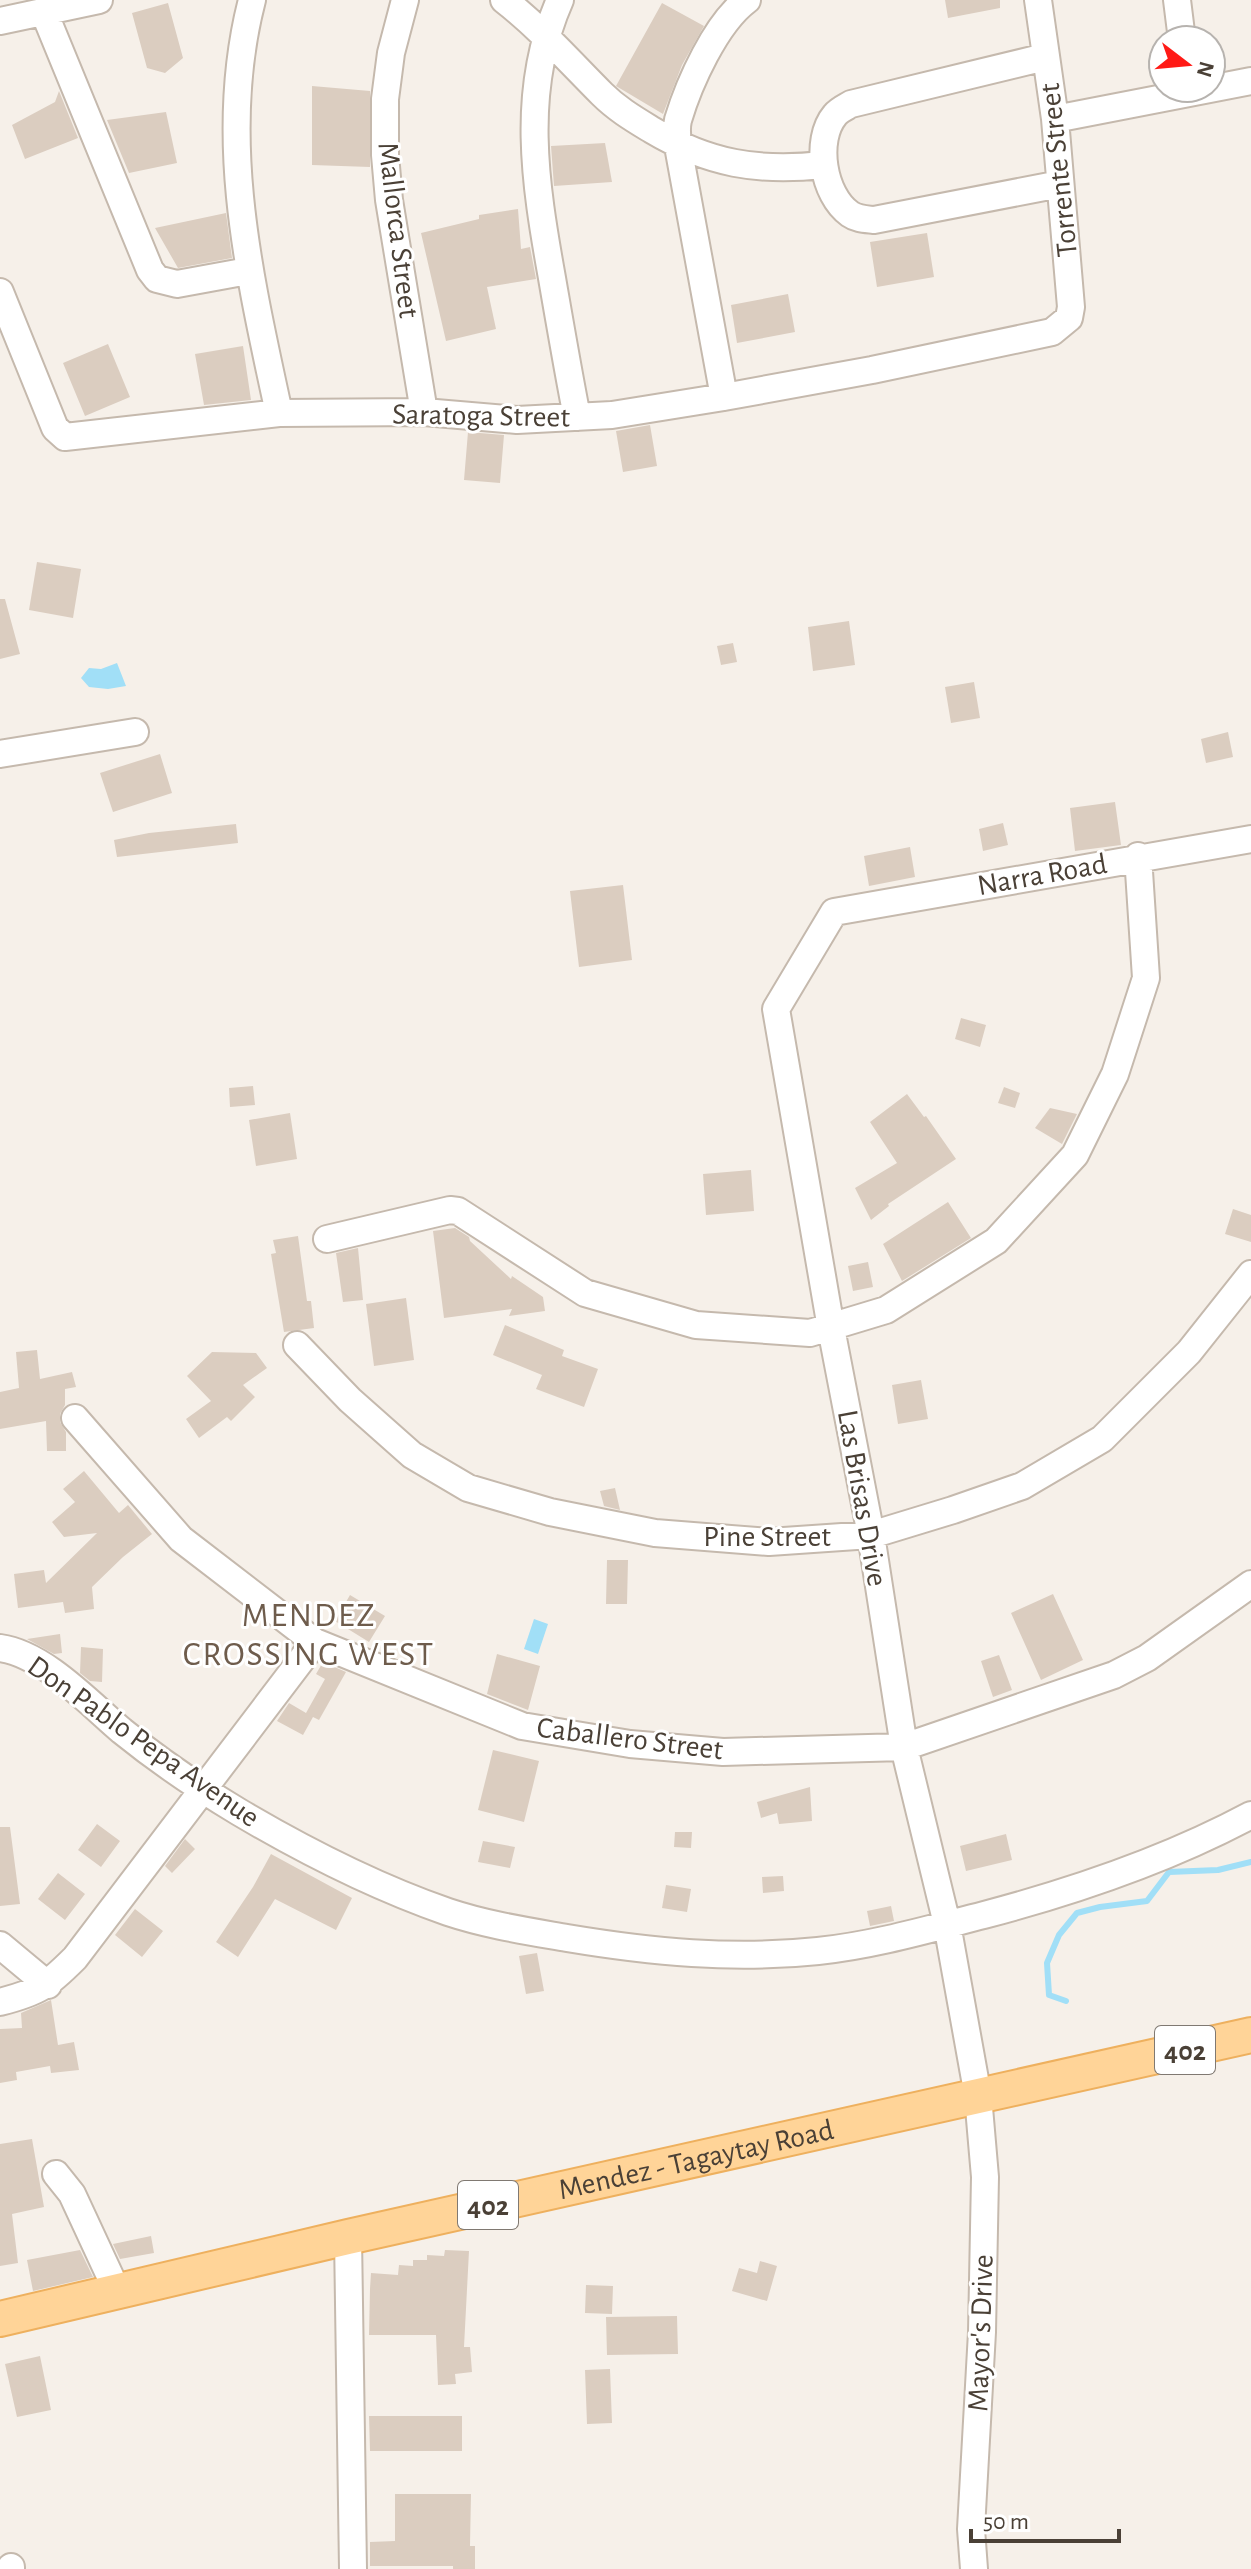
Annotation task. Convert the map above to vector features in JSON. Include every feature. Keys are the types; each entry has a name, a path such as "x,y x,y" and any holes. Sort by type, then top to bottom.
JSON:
{"main road":[{"name":"Mendez - Tagaytay Road","path":"0,2319 348,2237 1251,2035"}],"street":[{"path":"0,21 99,0"},
{"path":"252,0 245,27 237,100 238,178 248,271 279,413"},
{"name":"Mallorca Street","path":"405,0 385,99 385,155 389,200 424,412"},
{"path":"504,0 623,113 678,146 705,157 771,169 823,165"},
{"path":"560,0 546,37 533,118 533,157 539,209 577,417"},
{"path":"724,397 678,146 677,123 714,38 736,8 747,0"},
{"name":"Torrente Street","path":"1038,0 1055,119 1071,307 1069,318 1052,332"},
{"path":"1177,0 1180,24"},
{"path":"44,12 150,270 157,279 177,284 248,271"},
{"path":"1045,57 851,104 836,113 829,126 823,145 823,165 844,209 852,216 874,220 1060,184"},
{"path":"1227,84 1251,81"},
{"path":"1055,119 1147,99"},
{"name":"Saratoga Street","path":"0,292 55,428 65,437 279,413 424,412 517,420 612,415 724,397 1052,332"},
{"path":"0,754 135,732"},
{"name":"Narra Road","path":"834,912 1138,856 1251,839"},
{"path":"327,1239 450,1210 458,1211 585,1293 696,1325 810,1333 886,1310 996,1241 1075,1155 1115,1074 1146,978 1138,856"},
{"name":"Las Brisas Drive","path":"834,912 776,1009 831,1328 871,1535 904,1747 947,1924 978,2096"},
{"name":"Pine Street","path":"297,1345 350,1400 412,1455 468,1488 550,1512 655,1533 769,1542 871,1535 1022,1486 1102,1439 1189,1352 1251,1274"},
{"name":"Caballero Street","path":"75,1418 181,1539 315,1642 522,1726 630,1744 723,1752 904,1747 1114,1675 1147,1658 1251,1584"},
{"path":"0,2002 48,1985 75,1958 315,1642"},
{"name":"Don Pablo Pepa Avenue","path":"0,1648 22,1654 45,1668 202,1789 311,1852 423,1903 473,1919 659,1952 757,1955 848,1947 1044,1899 1150,1861 1251,1815"},
{"path":"0,1945 48,1985"},
{"name":"Mayor's Drive","path":"974,2569 971,2529 982,2332 985,2177 978,2096"},
{"path":"56,2174 72,2194 117,2291"},
{"path":"348,2237 353,2569"}],"water":[{"path":"117,663 126,686 108,689 89,687 81,678 89,668 101,669"},
{"path":"534,1619 548,1624 538,1654 524,1649"}],"building":[{"path":"945,0 1000,0 1000,8 948,18"},
{"path":"168,3 183,58 165,73 147,68 132,13"},
{"path":"662,3 704,26 682,65 663,114 616,86"},
{"path":"312,86 370,91 370,167 312,165"},
{"path":"59,91 78,138 25,159 12,125 55,102"},
{"path":"166,112 177,163 129,173 107,120"},
{"path":"605,143 612,182 554,186 551,146"},
{"path":"518,209 521,249 530,247 536,279 487,287 496,329 446,341 421,233 479,219 479,215"},
{"path":"226,213 232,258 178,268 155,228"},
{"path":"927,233 934,277 877,287 870,242"},
{"path":"788,294 795,332 737,343 731,305"},
{"path":"108,344 130,397 85,416 63,363"},
{"path":"243,346 251,400 204,405 195,354"},
{"path":"650,425 657,466 623,472 616,431"},
{"path":"468,432 504,435 500,483 464,480"},
{"path":"37,562 81,569 73,618 29,610"},
{"path":"0,599 5,599 20,654 0,659"},
{"path":"849,621 855,665 813,671 808,627"},
{"path":"733,643 737,662 721,665 717,646"},
{"path":"974,682 980,718 951,723 945,687"},
{"path":"1228,732 1233,757 1206,763 1201,739"},
{"path":"160,754 172,793 113,812 100,773"},
{"path":"1115,802 1121,845 1075,851 1070,808"},
{"path":"1003,823 1008,845 983,851 979,829"},
{"path":"236,824 238,843 117,857 114,840"},
{"path":"910,847 915,877 869,886 864,856"},
{"path":"623,885 632,960 579,967 570,891"},
{"path":"961,1018 986,1025 980,1047 955,1039"},
{"path":"253,1086 255,1105 230,1107 229,1088"},
{"path":"1004,1087 1020,1093 1015,1108 998,1103"},
{"path":"907,1094 956,1159 888,1204 871,1220 855,1188 897,1163 870,1122"},
{"path":"1050,1108 1077,1114 1062,1144 1035,1128"},
{"path":"290,1113 297,1159 256,1166 249,1120"},
{"path":"751,1170 754,1211 706,1215 703,1174"},
{"path":"948,1202 971,1238 902,1281 883,1244"},
{"path":"1233,1209 1251,1215 1251,1242 1225,1234"},
{"path":"455,1228 469,1237 511,1279 512,1276 543,1297 545,1311 509,1316 512,1309 444,1318 433,1231"},
{"path":"298,1236 314,1328 284,1332 271,1254 276,1253 273,1240"},
{"path":"358,1248 363,1300 343,1302 336,1253"},
{"path":"868,1262 873,1287 853,1291 848,1266"},
{"path":"406,1298 414,1360 374,1366 366,1304"},
{"path":"505,1325 564,1350 562,1356 598,1369 584,1407 536,1389 542,1375 493,1355"},
{"path":"37,1350 40,1379 72,1372 76,1387 65,1389 65,1405 60,1414 60,1422 66,1432 66,1451 47,1451 46,1421 0,1429 0,1392 19,1388 16,1352"},
{"path":"212,1352 256,1353 267,1368 243,1385 255,1397 231,1421 227,1417 199,1438 186,1419 211,1401 187,1376"},
{"path":"921,1380 928,1419 898,1424 892,1385"},
{"path":"84,1471 119,1513 128,1505 152,1534 92,1587 94,1609 65,1613 63,1602 18,1608 14,1574 44,1570 46,1583 97,1533 64,1537 52,1522 75,1502 63,1489"},
{"path":"615,1488 620,1510 604,1506 600,1491"},
{"path":"607,1560 628,1560 627,1604 606,1604"},
{"path":"1053,1594 1083,1660 1041,1680 1011,1613"},
{"path":"350,1595 385,1616 369,1642 335,1621"},
{"path":"60,1634 62,1653 54,1654 27,1639"},
{"path":"81,1647 103,1649 102,1682 90,1681 80,1673"},
{"path":"497,1654 540,1666 528,1710 487,1694"},
{"path":"999,1655 1012,1690 993,1697 981,1661"},
{"path":"323,1662 346,1672 319,1720 313,1717 303,1735 277,1721 289,1703 306,1713 325,1679 316,1674"},
{"path":"493,1750 539,1761 524,1822 478,1810"},
{"path":"810,1787 812,1821 779,1824 777,1813 761,1818 757,1802"},
{"path":"97,1824 120,1841 101,1867 78,1850"},
{"path":"0,1827 10,1827 20,1904 0,1906"},
{"path":"675,1832 692,1832 691,1848 674,1847"},
{"path":"1006,1834 1012,1860 966,1871 960,1846"},
{"path":"185,1839 195,1849 172,1873 165,1866"},
{"path":"483,1841 515,1847 510,1868 478,1862"},
{"path":"271,1854 352,1898 336,1930 275,1899 238,1957 216,1942"},
{"path":"58,1873 85,1894 65,1920 38,1899"},
{"path":"783,1876 784,1891 763,1893 762,1877"},
{"path":"666,1885 691,1889 687,1912 662,1908"},
{"path":"891,1906 894,1921 870,1926 867,1911"},
{"path":"135,1909 163,1931 142,1957 115,1935"},
{"path":"537,1953 544,1991 526,1994 519,1956"},
{"path":"51,2000 58,2045 74,2042 79,2070 51,2073 50,2066 16,2072 17,2080 0,2083 0,2029 22,2028 21,2013"},
{"path":"32,2139 44,2207 12,2214 18,2263 0,2266 0,2144"},
{"path":"151,2236 154,2253 120,2259 113,2244"},
{"path":"80,2250 93,2277 33,2291 27,2260"},
{"path":"445,2250 469,2251 464,2347 470,2347 472,2372 455,2374 456,2384 438,2385 436,2335 369,2335 370,2289 371,2273 398,2275 399,2265 413,2266 413,2260 427,2260 427,2255 444,2256"},
{"path":"760,2261 777,2266 767,2301 732,2291 739,2268 757,2273"},
{"path":"586,2285 613,2286 612,2314 585,2313"},
{"path":"677,2316 678,2354 607,2355 606,2317"},
{"path":"40,2356 51,2410 17,2417 5,2364"},
{"path":"610,2369 612,2423 587,2424 585,2370"},
{"path":"369,2416 462,2416 462,2451 370,2451"},
{"path":"395,2494 471,2494 470,2546 475,2546 475,2569 370,2566 370,2542 395,2541"}],"waterway":[{"path":"1066,2001 1049,1995 1047,1963 1059,1935 1077,1913 1147,1901 1169,1872 1218,1870 1251,1862"}],"district":[{"name":"MENDEZ CROSSING WEST","path":"309,1634"}]}
